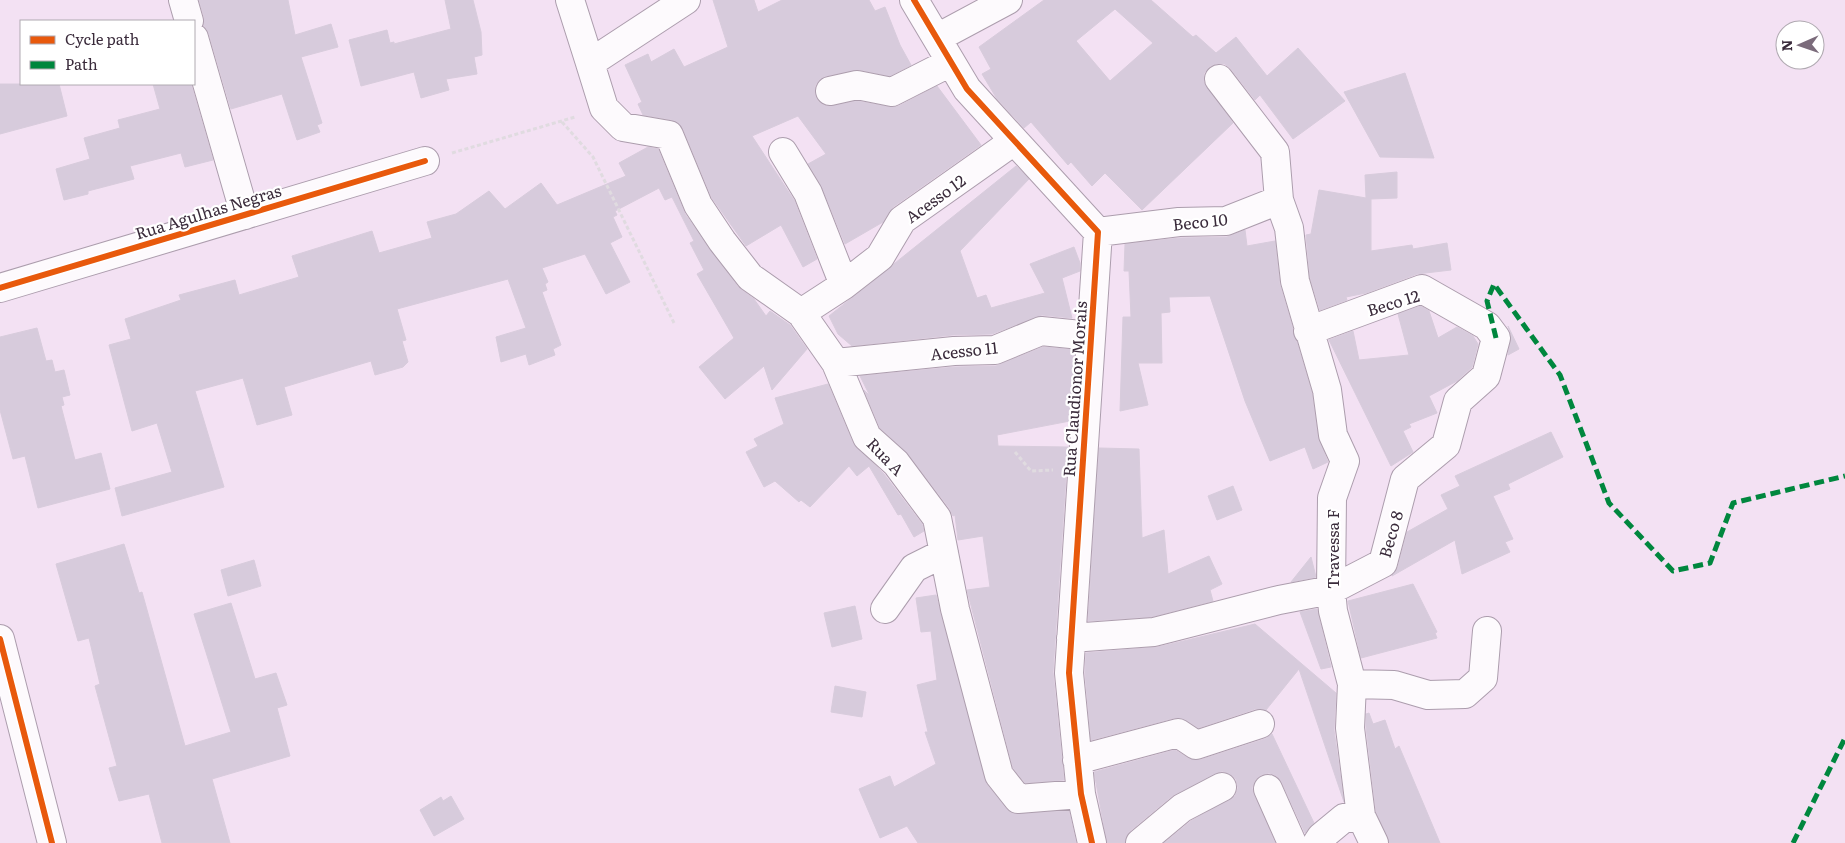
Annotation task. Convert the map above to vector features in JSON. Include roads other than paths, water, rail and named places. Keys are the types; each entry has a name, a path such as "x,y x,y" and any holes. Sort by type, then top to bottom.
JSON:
{"street":[{"path":"183,0 189,20"},
{"path":"570,0 590,63 686,0"},
{"path":"914,0 967,90 1098,232"},
{"path":"937,38 1008,0"},
{"path":"195,41 245,215"},
{"path":"830,91 857,85 892,92 951,62"},
{"name":"Rua A","path":"590,63 604,108 623,127 669,135 698,205 722,241 750,277 801,313 836,364 867,437 896,463 937,518 955,610 999,776 1018,799 1081,794"},
{"path":"1219,79 1275,152 1279,200"},
{"name":"Acesso 12","path":"801,313 844,285 880,257 902,220 1014,140"},
{"path":"784,152 808,193 844,285"},
{"name":"Rua Agulhas Negras","path":"0,288 425,161"},
{"name":"Beco 10","path":"1098,232 1179,222 1226,221 1279,200"},
{"name":"Travessa F","path":"1279,200 1289,228 1295,281 1308,331 1327,390 1333,435 1345,461 1332,498 1331,590 1333,612 1352,684 1350,728 1361,816 1374,843"},
{"name":"Rua Claudionor Morais","path":"1092,843 1081,794 1069,672 1098,232"},
{"name":"Beco 12","path":"1308,331 1422,289 1487,326 1496,338"},
{"name":"Acesso 11","path":"836,364 954,351 995,350 1041,331 1091,336"},
{"name":"Beco 8","path":"1071,638 1154,632 1280,600 1331,590 1384,563 1405,478 1446,445 1458,401 1486,376 1496,338"},
{"path":"885,609 914,568 944,553"},
{"path":"1352,684 1394,685 1428,695 1465,694 1482,678 1486,631"},
{"path":"0,639 52,843"},
{"path":"1078,760 1178,733 1196,745 1260,724"},
{"path":"1140,843 1182,808 1222,787"},
{"path":"1268,789 1292,843"},
{"path":"1317,843 1321,837 1344,818 1361,816"}]}
